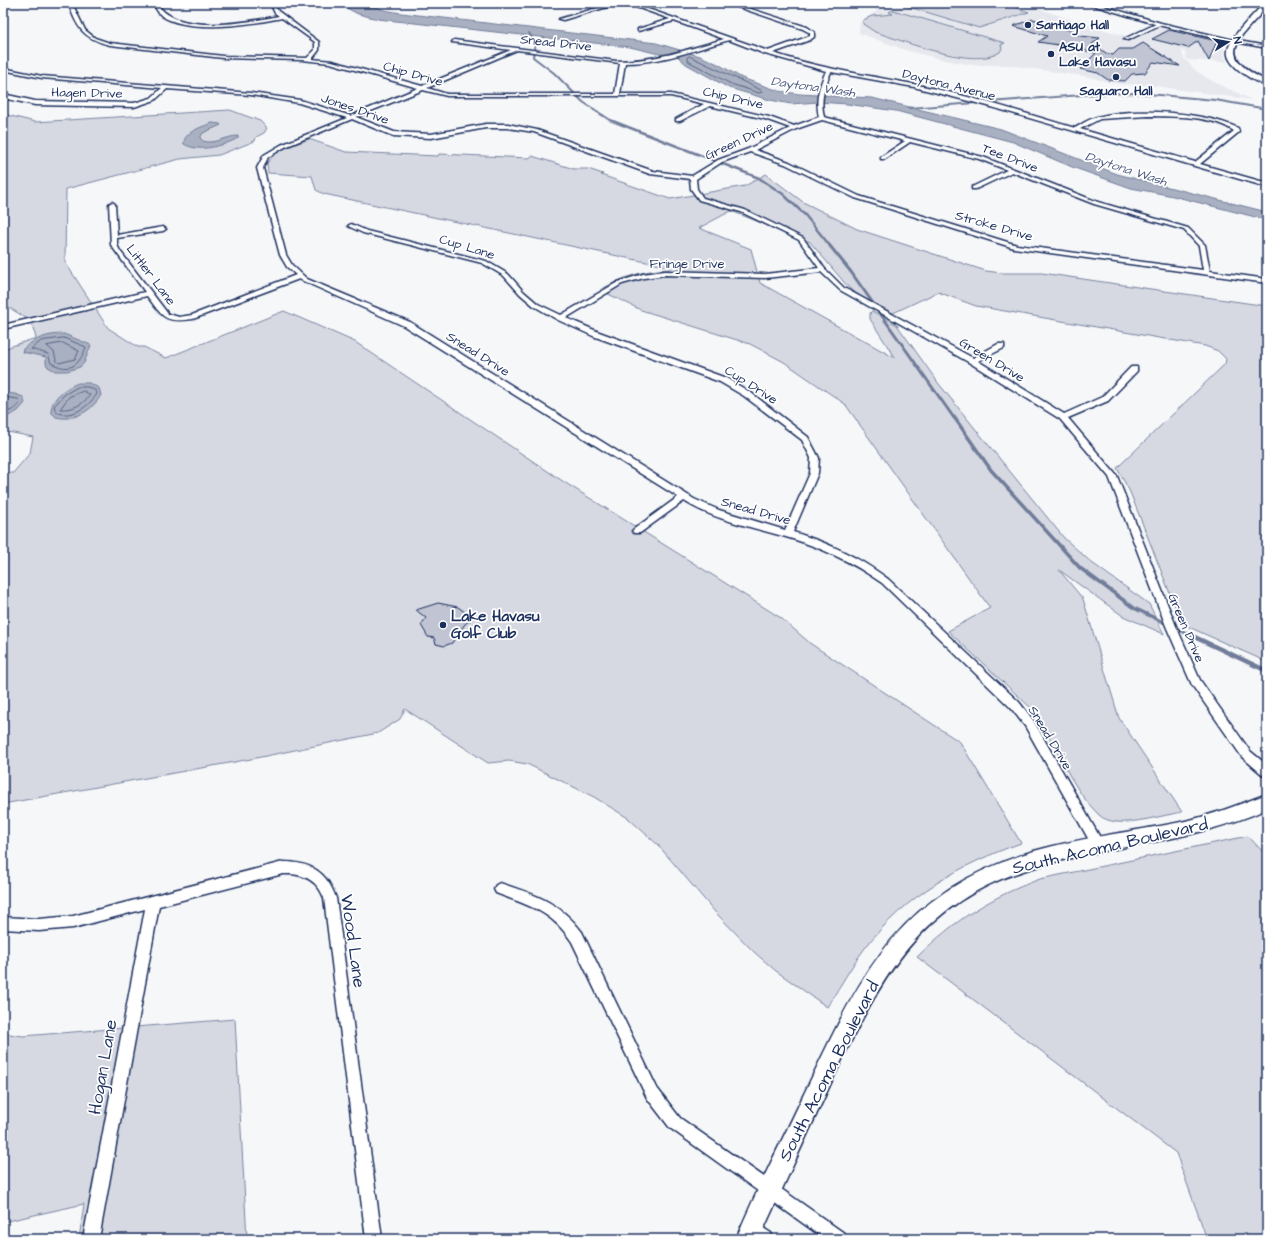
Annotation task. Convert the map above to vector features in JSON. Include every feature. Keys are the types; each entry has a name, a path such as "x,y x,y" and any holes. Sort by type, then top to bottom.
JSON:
{"main road":[{"path":"1266,3 1235,42 1231,50 1232,57 1236,63 1250,75 1267,84"},
{"name":"South Acoma Boulevard","path":"755,1236 770,1189 843,1035 870,986 900,942 910,932 953,896 992,874 1036,859 1209,824 1241,813 1267,801"}],"street":[{"name":"Chip Drive","path":"70,3 85,34 104,43 223,57 308,60 347,65 441,95 670,95 767,118 794,128"},
{"path":"155,3 165,16 186,22 235,24 282,17"},
{"path":"277,3 274,10 317,42 317,50 308,60"},
{"path":"561,19 619,3"},
{"name":"Daytona Avenue","path":"626,3 767,53 829,70 914,86 990,105 1267,185"},
{"path":"728,3 805,28 812,33 812,36 808,39 767,53"},
{"path":"1088,3 1160,24 1235,42 1267,47"},
{"path":"640,30 672,20"},
{"path":"1126,39 1160,24"},
{"name":"Snead Drive","path":"728,39 661,59 623,62 517,50 279,148 266,156 261,163 260,170 283,255 289,266 300,276 321,288 407,324 684,497 725,516 788,533 836,549 857,560 876,574 1007,696 1029,723 1098,846"},
{"path":"454,41 517,50"},
{"path":"617,95 623,62"},
{"name":"Jones Drive","path":"3,69 42,77 251,94 300,102 353,118 393,134 431,136 486,126 508,126 535,131 652,173 692,178"},
{"path":"822,118 818,102 819,95 829,70"},
{"name":"Hagen Drive","path":"3,96 34,102 134,105 154,99 166,87"},
{"path":"678,120 709,104"},
{"path":"1075,130 1098,118 1135,115 1188,117 1219,122 1236,129 1237,131 1195,165"},
{"name":"Green Drive","path":"822,118 794,128 750,150 720,161 692,178 694,189 701,199 743,211 801,239 823,270 842,289 974,361 1062,416 1114,476 1171,626 1196,682 1246,754 1267,772"},
{"name":"Tee Drive","path":"822,118 908,141 981,158 1096,203 1186,229 1202,245 1207,274"},
{"path":"883,158 908,141"},
{"name":"Stroke Drive","path":"750,150 787,163 857,197 1016,247 1267,281"},
{"path":"974,188 1011,170"},
{"name":"Littler Lane","path":"112,204 116,251 163,315 173,318 184,318 197,315 300,276"},
{"name":"Cup Lane","path":"351,226 365,232 470,257 490,265 506,275 532,302 560,318"},
{"path":"114,237 163,229"},
{"name":"Fringe Drive","path":"560,318 620,283 649,275 665,273 765,276 823,270"},
{"path":"3,327 147,294"},
{"name":"Cup Drive","path":"560,318 596,334 719,378 743,391 801,435 812,450 815,466 812,477 788,533"},
{"path":"974,361 1000,346"},
{"path":"1062,416 1105,399 1134,368"},
{"path":"637,531 684,497"},
{"name":"Wood Lane","path":"3,922 39,925 67,923 288,868 304,869 310,872 324,884 330,898 374,1239"},
{"path":"500,889 542,903 559,915 569,925 577,937 652,1093 663,1108 690,1134 770,1189 838,1239"},
{"name":"Hogan Lane","path":"91,1239 153,902"}],"shaded area":[{"name":"ASU at Lake Havasu","path":"868,3 1023,3 1077,22 1133,38 1162,27 1221,41 1225,43 1223,53 1227,62 1187,60 1184,51 1182,51 1183,57 1195,70 1210,80 1252,100 1148,85 1118,84 1089,77 1007,65 973,65 944,60 905,50 859,33 860,22 877,11"},
{"path":"896,3 1002,3 1029,12 979,28"},
{"path":"893,10 1005,43 1001,45 1002,48 1000,52 988,57 974,58 957,56 920,47 875,32 863,24 863,20 872,16 893,14 889,12"},
{"path":"230,110 260,121 267,128 264,133 256,137 255,141 219,155 180,159 66,189 65,262 108,328 138,347 144,347 166,358 284,311 355,342 564,482 781,618 811,644 960,742 1021,843 977,861 956,872 916,897 881,929 865,948 850,969 827,1007 776,971 754,952 715,912 658,845 628,818 594,797 527,764 509,761 488,763 405,709 400,719 378,733 251,759 3,804 3,473 13,473 30,453 33,437 3,431 3,349 36,338 31,321 3,304 3,114 35,122"},
{"path":"309,139 346,152 529,158 532,156 574,169 588,169 670,199 745,186 766,174 803,202 857,229 986,271 1002,273 1042,273 1267,306 1267,662 1182,624 1130,492 1117,468 1225,364 1226,359 1218,351 1205,346 976,306 938,292 893,313 863,298 849,288 810,242 731,211 699,228 751,249 760,283 895,358 870,319 870,313 872,311 897,325 939,384 1064,538 1092,563 1149,604 1164,634 1123,616 1059,570 1083,599 1119,718 1182,812 1139,821 1116,822 1107,820 1088,804 1030,707 948,631 990,608 845,404 784,362 750,344 641,310 600,290 617,281 634,275 670,269 670,267 324,194 316,190 312,176 268,173 267,163 275,154"},
{"path":"1248,836 1267,856 1267,1239 1207,1239 1176,1153 917,957 946,931 974,911 1005,894 1040,879"},
{"path":"235,1019 247,1239 79,1239 84,1204 3,1222 3,1033 23,1036"}],"water":[{"path":"337,3 365,3 384,10 401,13 656,43 700,56 718,64 742,78 779,91 799,94 872,98 1001,129 1117,174 1267,212 1267,220 1173,196 1131,188 1072,167 1013,142 896,111 847,104 818,102 791,104 770,100 729,88 686,64 676,55 659,54 630,47 378,19 358,14"},
{"path":"212,123 221,125 203,133 200,138 203,141 212,142 238,136 238,138 226,144 204,148 190,147 184,144 190,133 198,128"},
{"path":"64,334 91,345 84,363 80,367 67,371 55,371 46,364 46,357 22,352 23,349 37,339"},
{"path":"78,383 89,383 99,388 101,395 98,400 82,414 70,418 56,417 51,412 53,402 60,394"},
{"path":"3,393 15,394 23,397 25,403 18,411 3,419"}],"building":[{"path":"1033,19 1073,31 1080,36 1100,38 1092,44 1106,53 1113,55 1119,49 1133,49 1143,43 1180,66 1153,62 1145,73 1132,74 1125,81 1108,80 1098,73 1080,69 1096,53 1038,42 1047,36 1013,26"},
{"path":"1169,30 1217,41 1209,61 1198,41 1188,48 1152,39"},
{"name":"Lake Havasu Golf Club","path":"438,603 458,607 473,618 465,624 452,643 444,646 436,644 434,638 428,637 421,625 426,618 416,610"}],"waterway":[{"path":"529,33 535,43 533,57 554,73 583,102 595,110"},
{"path":"909,108 1096,94 1137,93 1215,100 1267,109 1265,109"},
{"path":"593,109 610,120 759,178 783,194 805,215 831,247"},
{"path":"830,246 851,272 954,418"},
{"path":"954,417 991,470 1080,568 1134,608 1188,634"},
{"path":"1186,633 1267,671"}],"place":[{"name":"Santiago Hall","path":"1028,25"},
{"name":"ASU at Lake Havasu","path":"1051,54"},
{"name":"Saguaro Hall","path":"1116,77"},
{"name":"Lake Havasu Golf Club","path":"443,625"}],"water label":[{"name":"Daytona Wash","path":"813,87"},
{"name":"Daytona Wash","path":"1126,169"}]}
